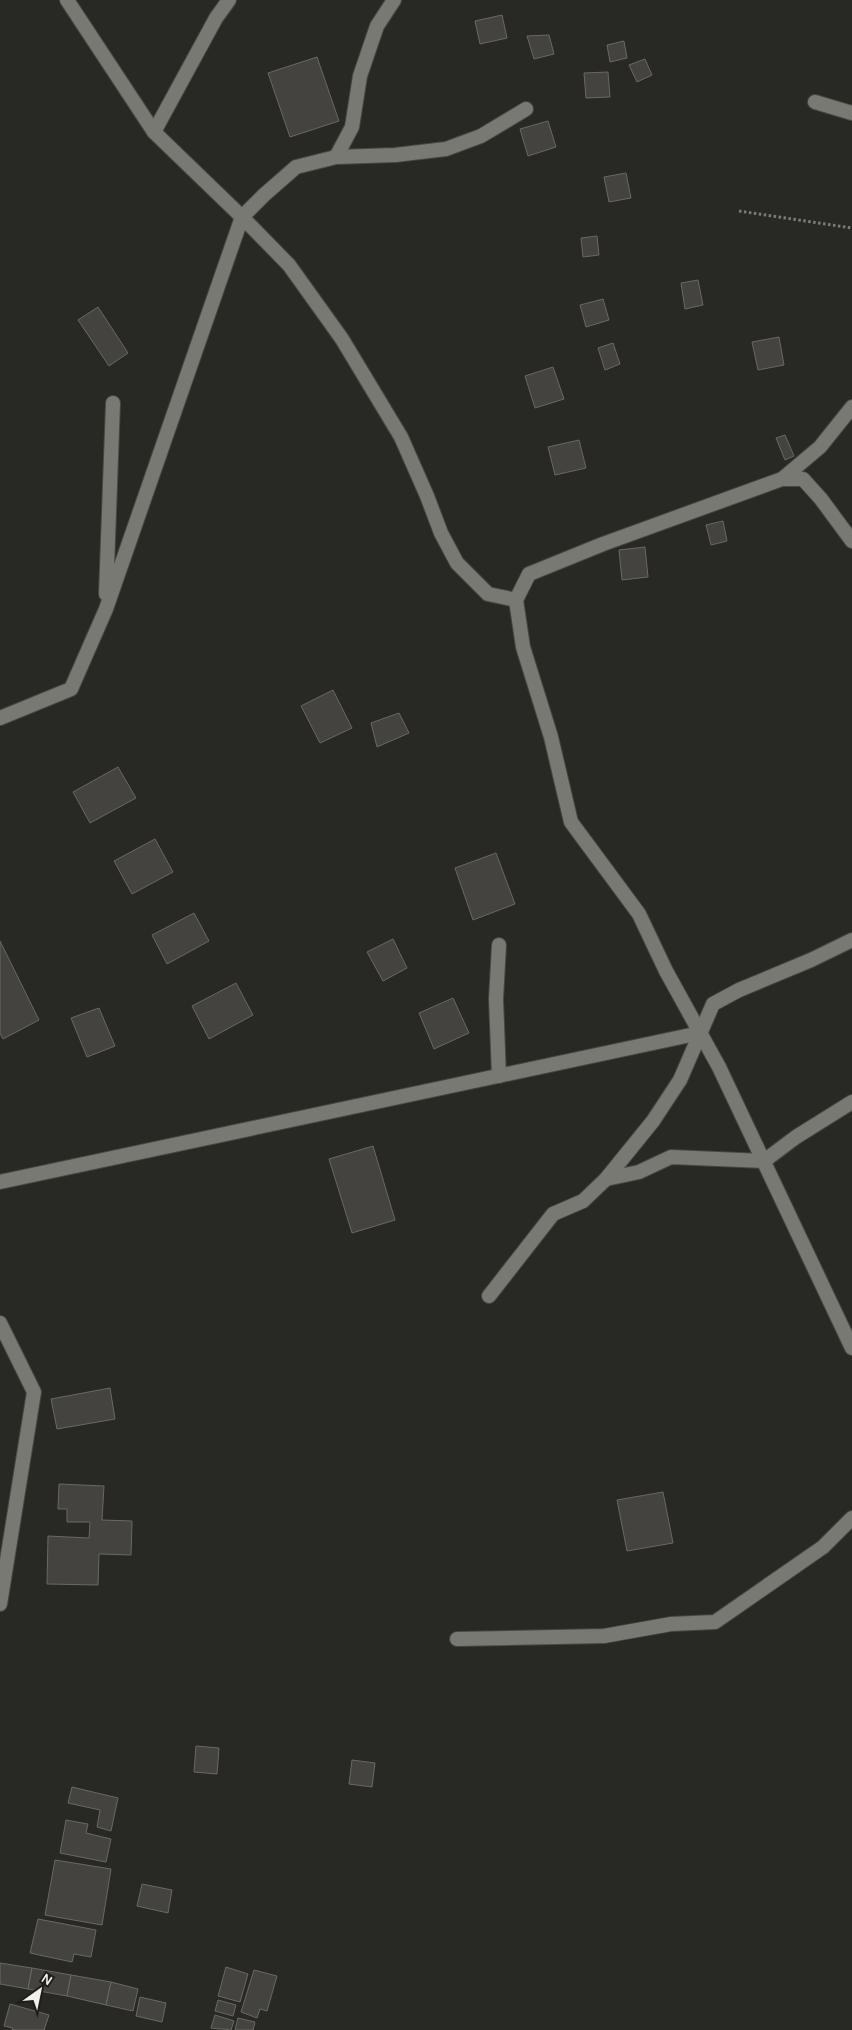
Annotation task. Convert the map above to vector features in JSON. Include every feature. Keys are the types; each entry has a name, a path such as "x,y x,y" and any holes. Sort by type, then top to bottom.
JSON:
{"street":[{"path":"67,0 154,132 242,217 289,266 342,339 400,437 427,496 440,533 457,563 488,594 516,600"},
{"path":"154,132 216,18 229,0"},
{"path":"336,157 352,128 360,76 377,26 394,0"},
{"path":"815,102 852,113"},
{"path":"0,718 71,689 106,609 242,217 296,167 336,157 446,149 482,136 526,109"},
{"path":"106,609 113,403"},
{"path":"782,479 820,447 852,407"},
{"path":"852,541 821,499 803,479 782,479 603,544 529,574 516,600 523,647 551,737 571,822 639,914 666,971 719,1067 852,1348"},
{"path":"489,1296 553,1214 583,1202 606,1179 653,1121 680,1080 713,1004 738,990 811,960 852,940"},
{"path":"499,945 496,999 499,1076"},
{"path":"0,1182 700,1034"},
{"path":"606,1179 639,1172 671,1157 764,1162 796,1137 852,1102"},
{"path":"0,1323 34,1392 0,1604"},
{"path":"457,1639 604,1636 671,1624 715,1622 824,1547 852,1518"}],"path":[{"path":"739,211 852,228"}],"building":[{"path":"502,15 507,38 480,44 475,21"},
{"path":"549,35 554,54 534,59 527,36"},
{"path":"624,41 627,58 610,62 607,45"},
{"path":"317,57 339,121 290,137 268,73"},
{"path":"645,59 652,75 637,82 629,65"},
{"path":"608,72 610,97 586,98 584,73"},
{"path":"548,121 556,147 528,156 520,129"},
{"path":"626,173 631,198 609,202 604,177"},
{"path":"597,236 599,255 583,257 581,238"},
{"path":"698,280 703,305 685,309 681,283"},
{"path":"603,299 609,320 586,327 580,305"},
{"path":"98,307 128,353 109,366 78,320"},
{"path":"779,337 784,365 758,370 752,342"},
{"path":"613,343 620,364 605,370 598,348"},
{"path":"553,367 564,399 535,408 525,376"},
{"path":"785,435 794,456 785,460 776,438"},
{"path":"579,440 586,468 555,475 548,447"},
{"path":"723,521 727,541 711,545 706,525"},
{"path":"645,547 648,577 622,580 619,550"},
{"path":"333,690 352,728 320,743 301,706"},
{"path":"399,713 409,733 377,747 371,723"},
{"path":"118,767 136,798 90,823 73,792"},
{"path":"155,839 173,872 132,894 114,861"},
{"path":"496,853 515,904 473,920 455,868"},
{"path":"194,913 209,941 167,964 152,935"},
{"path":"393,939 407,968 383,981 367,952"},
{"path":"0,941 39,1020 3,1039 0,1033"},
{"path":"236,983 253,1015 209,1039 192,1006"},
{"path":"453,998 469,1033 434,1049 419,1013"},
{"path":"99,1008 115,1046 87,1057 71,1018"},
{"path":"373,1146 395,1220 352,1233 329,1159"},
{"path":"110,1388 115,1419 57,1429 51,1399"},
{"path":"59,1484 104,1486 102,1520 132,1521 131,1555 99,1554 98,1585 47,1584 48,1536 89,1538 90,1522 67,1522 67,1509 58,1509"},
{"path":"663,1492 673,1543 627,1551 617,1500"},
{"path":"196,1746 219,1748 217,1774 194,1772"},
{"path":"352,1760 375,1763 372,1787 349,1784"},
{"path":"72,1787 118,1798 111,1831 97,1827 100,1810 68,1803"},
{"path":"66,1820 88,1824 86,1833 111,1839 106,1862 60,1853"},
{"path":"55,1860 111,1869 102,1925 45,1915"},
{"path":"142,1884 172,1890 168,1913 137,1906"},
{"path":"38,1919 96,1930 91,1957 74,1954 72,1962 30,1953"},
{"path":"0,1963 32,1968 28,1989 0,1984"},
{"path":"226,1967 248,1974 240,2002 218,1996"},
{"path":"32,1968 71,1975 67,1996 28,1989"},
{"path":"254,1970 277,1976 267,2011 260,2009 257,2018 241,2012"},
{"path":"71,1975 111,1982 106,2005 67,1996"},
{"path":"111,1982 138,1989 133,2011 106,2005"},
{"path":"140,1997 166,2003 162,2022 136,2016"},
{"path":"218,2000 236,2005 233,2016 215,2011"},
{"path":"10,2004 49,2015 44,2030 12,2030 13,2028 4,2026"},
{"path":"215,2015 234,2021 231,2030 211,2028"},
{"path":"238,2018 255,2022 253,2030 235,2030"}]}
